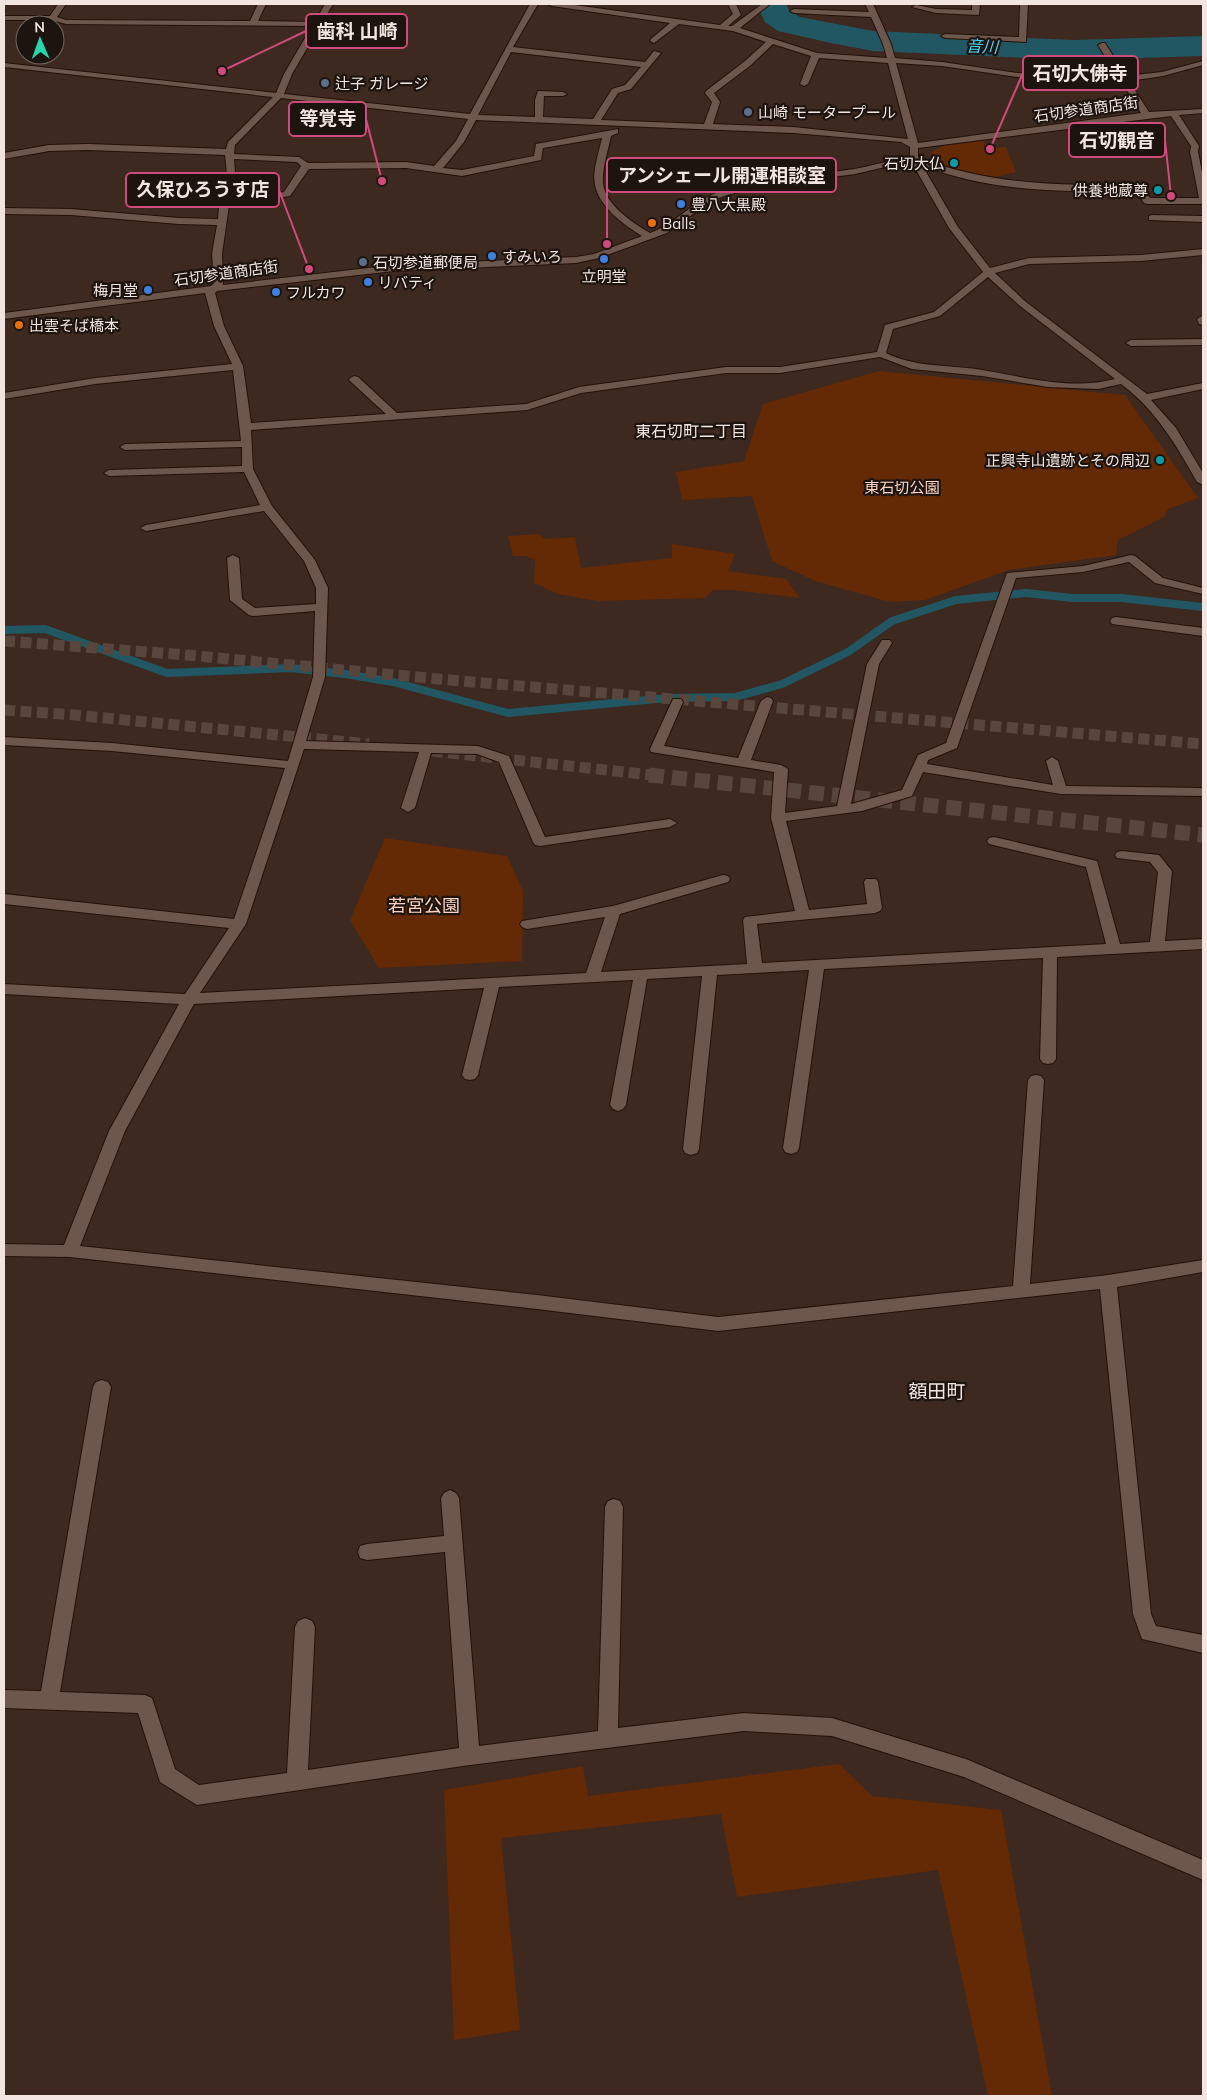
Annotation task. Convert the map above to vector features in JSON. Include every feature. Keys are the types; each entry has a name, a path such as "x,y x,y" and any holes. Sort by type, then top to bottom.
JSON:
{"street":[{"path":"54,15 62,4"},
{"path":"253,24 262,4"},
{"path":"70,1250 117,1131 189,999 239,924 293,765 319,677 322,588 309,560 267,506 248,469 246,427 238,366 217,318 210,293 219,284 217,254 226,203 232,184 231,144 279,96 288,74 329,4"},
{"path":"438,169 460,142 508,49 534,4"},
{"path":"552,4 734,29 816,55 972,67 1017,75 1123,80 1163,74 1203,63"},
{"path":"722,27 737,15 732,4"},
{"path":"734,29 766,4"},
{"path":"869,4 886,40 892,60 914,146 914,158 954,228 988,272 1023,304 1124,380 1144,398 1171,428 1203,482"},
{"path":"916,7 936,11 976,13 976,4"},
{"path":"945,36 1024,40 1024,4"},
{"path":"794,11 874,14"},
{"path":"654,41 677,21"},
{"path":"65,22 316,24"},
{"path":"708,126 716,102 709,93 748,63 772,40"},
{"path":"1102,45 1146,115"},
{"path":"508,49 647,64"},
{"path":"595,123 615,91 628,87 657,53"},
{"path":"804,84 816,55"},
{"path":"4,65 472,117 793,130 903,140 914,146"},
{"path":"538,120 541,110 538,100 541,93 563,94"},
{"name":"石切参道商店街","path":"914,146 1146,115 1203,111"},
{"path":"914,158 942,169 993,182 1053,188 1140,189 1147,201 1203,200 1194,152 1195,146 1173,113"},
{"path":"4,156 49,148 88,147 230,154 299,160 306,166 406,165 462,173 538,158 539,146 607,135 628,124"},
{"path":"607,135 598,184 612,208 636,229 649,236"},
{"name":"石切参道商店街","path":"4,316 276,281 394,268 576,260 596,256 664,230 705,201 721,194 756,184 855,171 914,158"},
{"path":"226,203 287,194 306,166"},
{"path":"4,211 71,212 179,221 223,222"},
{"path":"1152,218 1203,219"},
{"path":"881,354 888,327 937,314 988,272 1029,262 1141,258 1203,252"},
{"path":"1131,343 1203,342"},
{"path":"246,427 527,407 579,390 726,370 780,370 881,354 895,362 914,368 964,371 1067,386 1099,386 1124,380"},
{"path":"4,396 95,381 238,366"},
{"path":"354,379 395,417"},
{"path":"1144,398 1203,386"},
{"path":"125,447 246,444"},
{"path":"109,473 248,469"},
{"path":"146,528 267,506"},
{"path":"232,558 236,600 253,612 321,607"},
{"path":"778,818 862,807 907,793 923,758 952,745 1011,575 1083,569 1131,558 1159,581 1203,592"},
{"path":"1116,621 1203,632"},
{"path":"843,809 873,664 886,643"},
{"path":"743,763 767,701"},
{"path":"677,702 656,749 781,769 778,818 803,914"},
{"path":"4,741 112,747 293,765"},
{"path":"299,745 478,750 504,759 540,842 670,823"},
{"path":"408,808 426,749"},
{"path":"1052,761 1061,790"},
{"path":"919,767 1061,790 1203,792"},
{"path":"994,841 1092,864 1114,949"},
{"path":"1122,855 1154,858 1165,871 1157,947"},
{"path":"527,924 614,911 723,879"},
{"path":"755,968 750,920 875,908 871,882"},
{"path":"4,899 239,924"},
{"path":"592,977 614,911"},
{"path":"4,989 189,999 1203,944"},
{"path":"1048,1059 1050,952"},
{"path":"791,1148 817,965"},
{"path":"691,1149 710,971"},
{"path":"618,1105 640,974"},
{"path":"470,1075 493,982"},
{"path":"1021,1291 1036,1080"},
{"path":"4,1250 70,1250 718,1324 1108,1282 1203,1266"},
{"path":"1108,1282 1142,1614 1149,1632 1203,1644"},
{"path":"49,1699 102,1387"},
{"path":"450,1498 470,1756"},
{"path":"608,1738 614,1507"},
{"path":"367,1552 453,1543"},
{"path":"297,1781 305,1627"},
{"path":"4,1699 49,1699 145,1704 167,1775 197,1795 470,1756 744,1722 832,1727 966,1768 1203,1870"}],"green space":[{"path":"983,140 986,148 1006,147 1016,172 994,177 965,172 934,163 930,153 943,146"},
{"name":"東石切公園","path":"879,371 1125,395 1198,498 1168,509 1164,517 1118,540 1116,555 1009,570 925,600 890,602 815,581 772,561 752,496 682,500 676,472 744,461 763,404"},
{"path":"540,534 544,539 575,537 581,568 672,558 672,544 735,554 728,571 786,579 800,598 732,590 713,590 705,598 598,601 558,594 534,583 535,560 526,556 513,556 508,536"},
{"name":"若宮公園","path":"385,838 507,856 523,891 522,961 379,968 350,920"},
{"path":"839,1764 872,1796 1001,1810 1052,2096 988,2096 938,1870 737,1897 721,1814 501,1838 520,2030 454,2040 444,1790 583,1766 588,1796"}],"waterway":[{"name":"音川","path":"771,4 776,15 789,24 873,41 1074,50 1203,46"},
{"path":"4,630 45,629 167,673 291,668 345,674 393,682 508,713 667,698 735,697 782,684 848,652 892,621 956,600 1026,593 1072,598 1121,598 1203,607"}],"tunnel":[{"path":"4,641 187,655 438,679 1203,744"},
{"path":"4,710 75,715 369,744"},
{"path":"432,751 661,776"},
{"path":"649,775 1203,835"}],"place":[{"name":"歯科 山崎","path":"222,71"},
{"name":"辻子 ガレージ","path":"325,83"},
{"name":"山崎 モータープール","path":"748,112"},
{"name":"石切大佛寺","path":"990,149"},
{"name":"石切大仏","path":"954,163"},
{"name":"等覚寺","path":"382,181"},
{"name":"供養地蔵尊","path":"1158,190"},
{"name":"石切観音","path":"1171,196"},
{"name":"豊八大黒殿","path":"681,204"},
{"name":"Balls","path":"652,223"},
{"name":"アンシェール開運相談室","path":"607,244"},
{"name":"すみいろ","path":"492,256"},
{"name":"立明堂","path":"604,259"},
{"name":"石切参道郵便局","path":"363,262"},
{"name":"久保ひろうす店","path":"309,269"},
{"name":"リバティ","path":"368,282"},
{"name":"梅月堂","path":"148,290"},
{"name":"フルカワ","path":"276,292"},
{"name":"出雲そば橋本","path":"19,325"},
{"name":"正興寺山遺跡とその周辺","path":"1160,460"}],"district":[{"name":"東石切町二丁目","path":"691,431"},
{"name":"額田町","path":"937,1391"}]}
